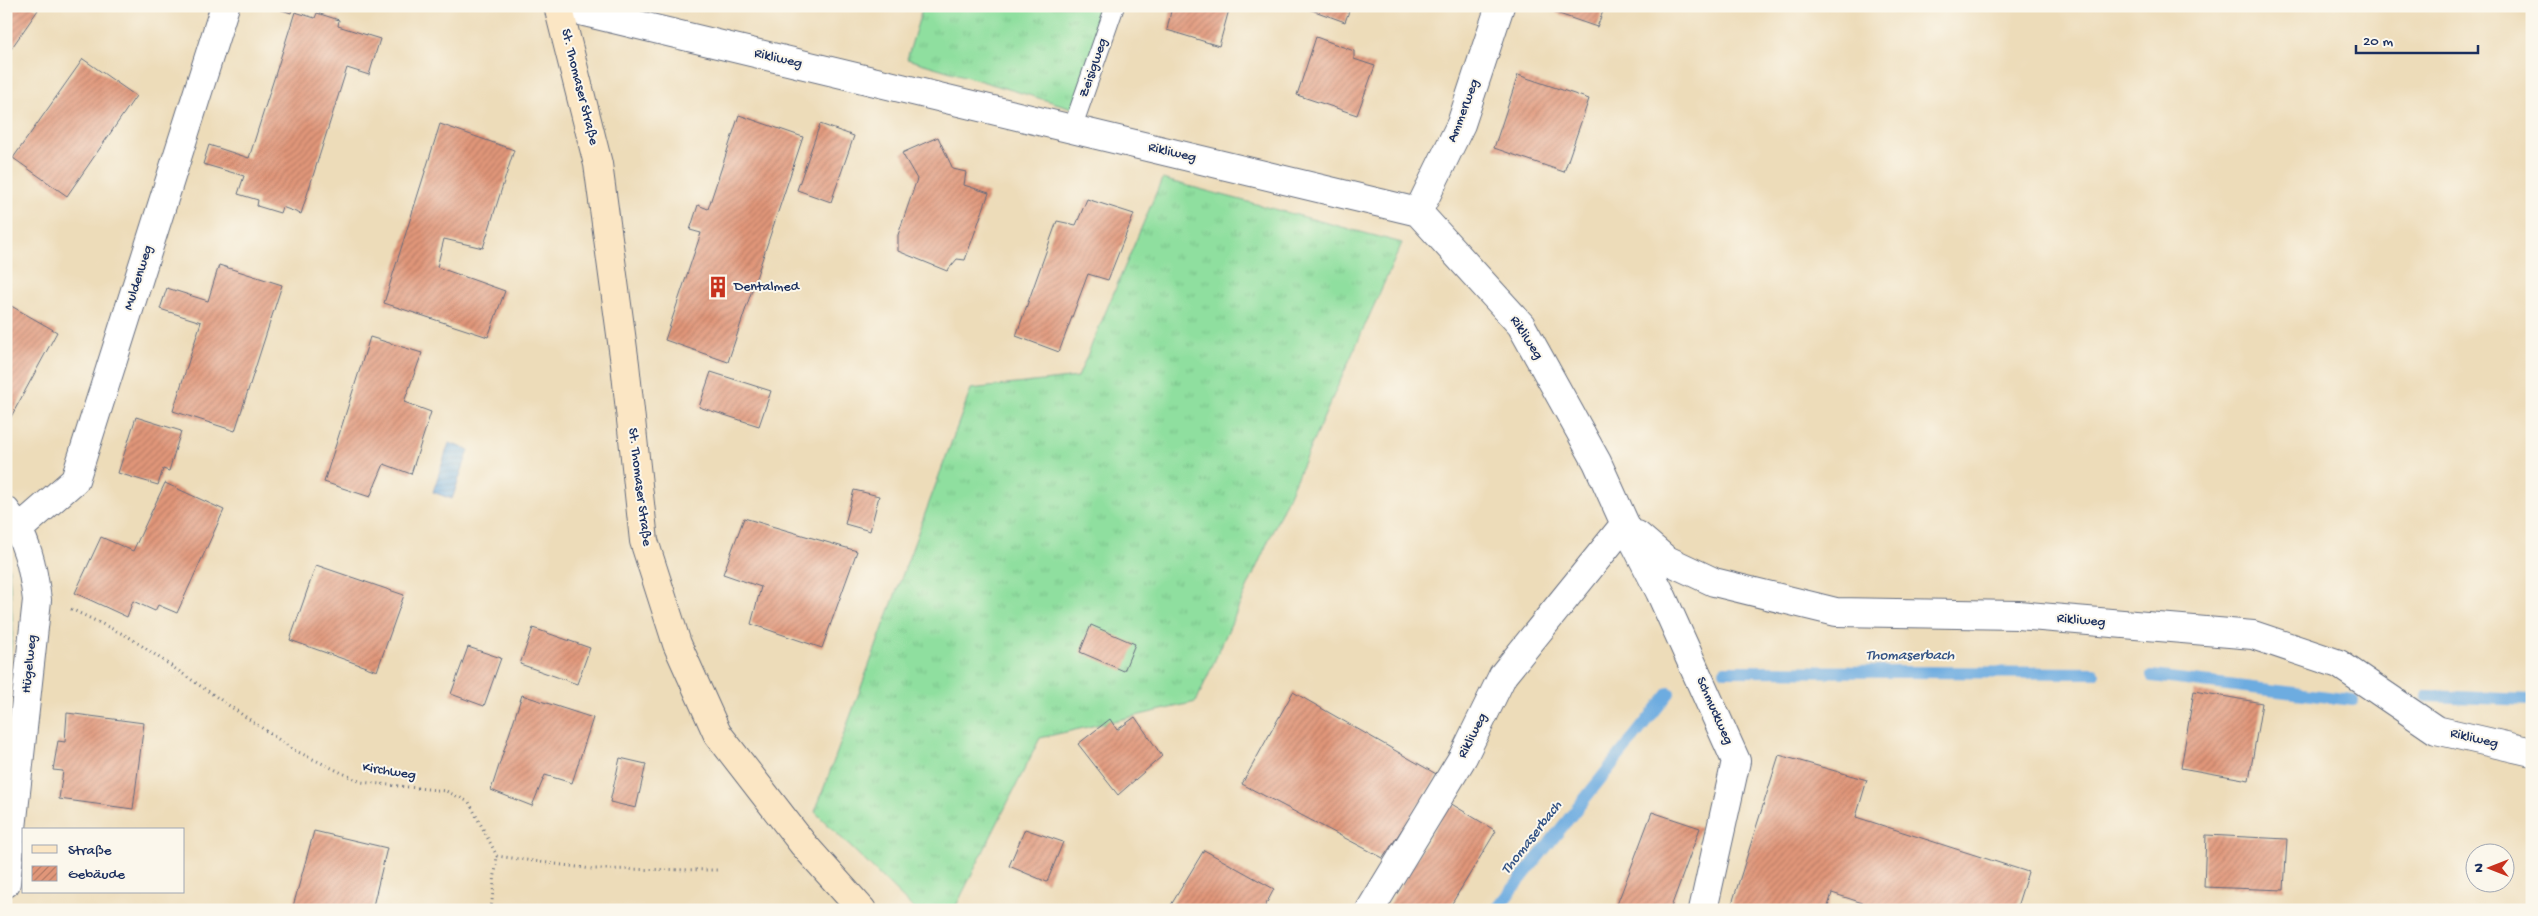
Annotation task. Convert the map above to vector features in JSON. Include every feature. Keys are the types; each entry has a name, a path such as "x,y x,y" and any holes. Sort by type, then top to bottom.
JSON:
{"main road":[{"name":"St. Thomaser Straße","path":"559,6 598,164 625,364 644,541 677,644 717,733 803,844 862,910"}],"street":[{"name":"Muldenweg","path":"13,520 75,480 225,6"},
{"name":"Rikliweg","path":"559,6 1418,212 1521,325 1597,462 1624,524 1664,559 1714,582 1836,612 2018,615 2253,635 2339,664 2436,730 2532,752"},
{"name":"Ammerweg","path":"1418,212 1461,124 1500,6"},
{"name":"Hügelweg","path":"6,883 37,600 32,561 13,520"},
{"name":"Rikliweg","path":"1370,910 1463,756 1503,675 1624,524"},
{"name":"Schmuckweg","path":"1624,524 1660,592 1736,761 1703,910"}],"lane":[{"name":"Zeisigweg","path":"1072,129 1115,6"}],"path":[{"name":"Kirchweg","path":"37,600 59,604 129,637 294,750 361,782 446,791 469,802 496,856"},
{"path":"491,910 496,856 592,869 720,870"}],"green space":[{"path":"923,6 1108,6 1079,110 907,59"},
{"path":"1162,179 1402,243 1196,702 1040,738 954,910 915,910 815,812 971,389 1078,377"},
{"path":"6,561 9,569 13,629 6,696"}],"water":[{"path":"449,443 469,450 452,499 433,492"}],"building":[{"path":"6,6 33,6 38,10 6,56"},
{"path":"270,6 293,6 291,13"},
{"path":"1172,6 1230,6 1219,46 1167,30"},
{"path":"1310,6 1351,6 1345,22 1309,9"},
{"path":"1559,6 1605,6 1597,27 1556,13"},
{"path":"295,12 315,18 317,13 339,20 338,26 380,39 369,75 347,68 301,214 282,207 280,213 257,206 258,200 238,194 244,176 203,164 209,145 249,158"},
{"path":"1316,37 1354,51 1354,59 1375,66 1357,115 1297,95"},
{"path":"83,59 136,96 67,196 13,158"},
{"path":"1518,75 1589,99 1564,172 1494,148"},
{"name":"Dentalmed","path":"739,115 803,137 728,362 665,340 701,233 690,230 698,205 708,209"},
{"path":"440,124 514,150 483,248 444,239 437,267 505,291 488,337 384,303"},
{"path":"820,124 854,136 831,202 797,190"},
{"path":"938,137 953,169 966,172 964,185 989,193 965,260 957,259 947,271 898,251 898,235 917,179 902,153"},
{"path":"1087,199 1134,214 1108,280 1088,274 1059,352 1016,336 1057,221 1076,225"},
{"path":"219,265 282,285 235,431 173,411 201,322 160,309 167,288 208,301"},
{"path":"6,303 57,332 6,426"},
{"path":"370,337 422,353 404,402 431,412 411,474 384,464 370,497 324,482"},
{"path":"711,372 771,391 759,426 699,407"},
{"path":"136,417 181,431 169,471 163,469 158,485 118,473"},
{"path":"165,483 224,510 177,613 158,605 155,611 133,601 127,617 75,593 101,537 133,551"},
{"path":"854,490 879,496 870,531 845,524"},
{"path":"744,518 857,551 822,648 751,624 761,587 723,574"},
{"path":"316,565 404,595 377,671 290,640"},
{"path":"1091,625 1135,644 1124,671 1080,652"},
{"path":"533,628 590,648 577,684 520,664"},
{"path":"468,647 501,658 484,706 451,694"},
{"path":"2194,691 2262,703 2249,780 2181,768"},
{"path":"1293,692 1438,775 1383,858 1242,784"},
{"path":"522,695 593,718 572,783 545,775 532,806 491,790"},
{"path":"67,713 144,723 133,809 59,799 63,771 53,770 58,741 65,742"},
{"path":"1135,717 1162,756 1118,795 1078,744 1110,719 1117,730"},
{"path":"1779,755 1867,780 1856,817 2028,872 2016,910 1884,910 1832,893 1827,910 1730,910"},
{"path":"620,758 646,764 636,808 610,802"},
{"path":"1450,803 1496,831 1448,910 1386,910"},
{"path":"1652,812 1700,828 1670,910 1615,910"},
{"path":"1025,829 1063,842 1047,882 1009,866"},
{"path":"314,831 387,848 372,910 292,910"},
{"path":"2206,835 2287,839 2284,890 2204,887"},
{"path":"1204,850 1274,889 1263,910 1168,910"}],"waterway":[{"name":"Thomaserbach","path":"1725,671 2094,673"},
{"name":"Thomaserbach","path":"2152,676 2353,700"},
{"name":"Thomaserbach","path":"1496,910 1669,693"},
{"name":"Thomaserbach","path":"2427,696 2532,700"}],"place":[{"name":"Dentalmed","path":"718,287"}]}
